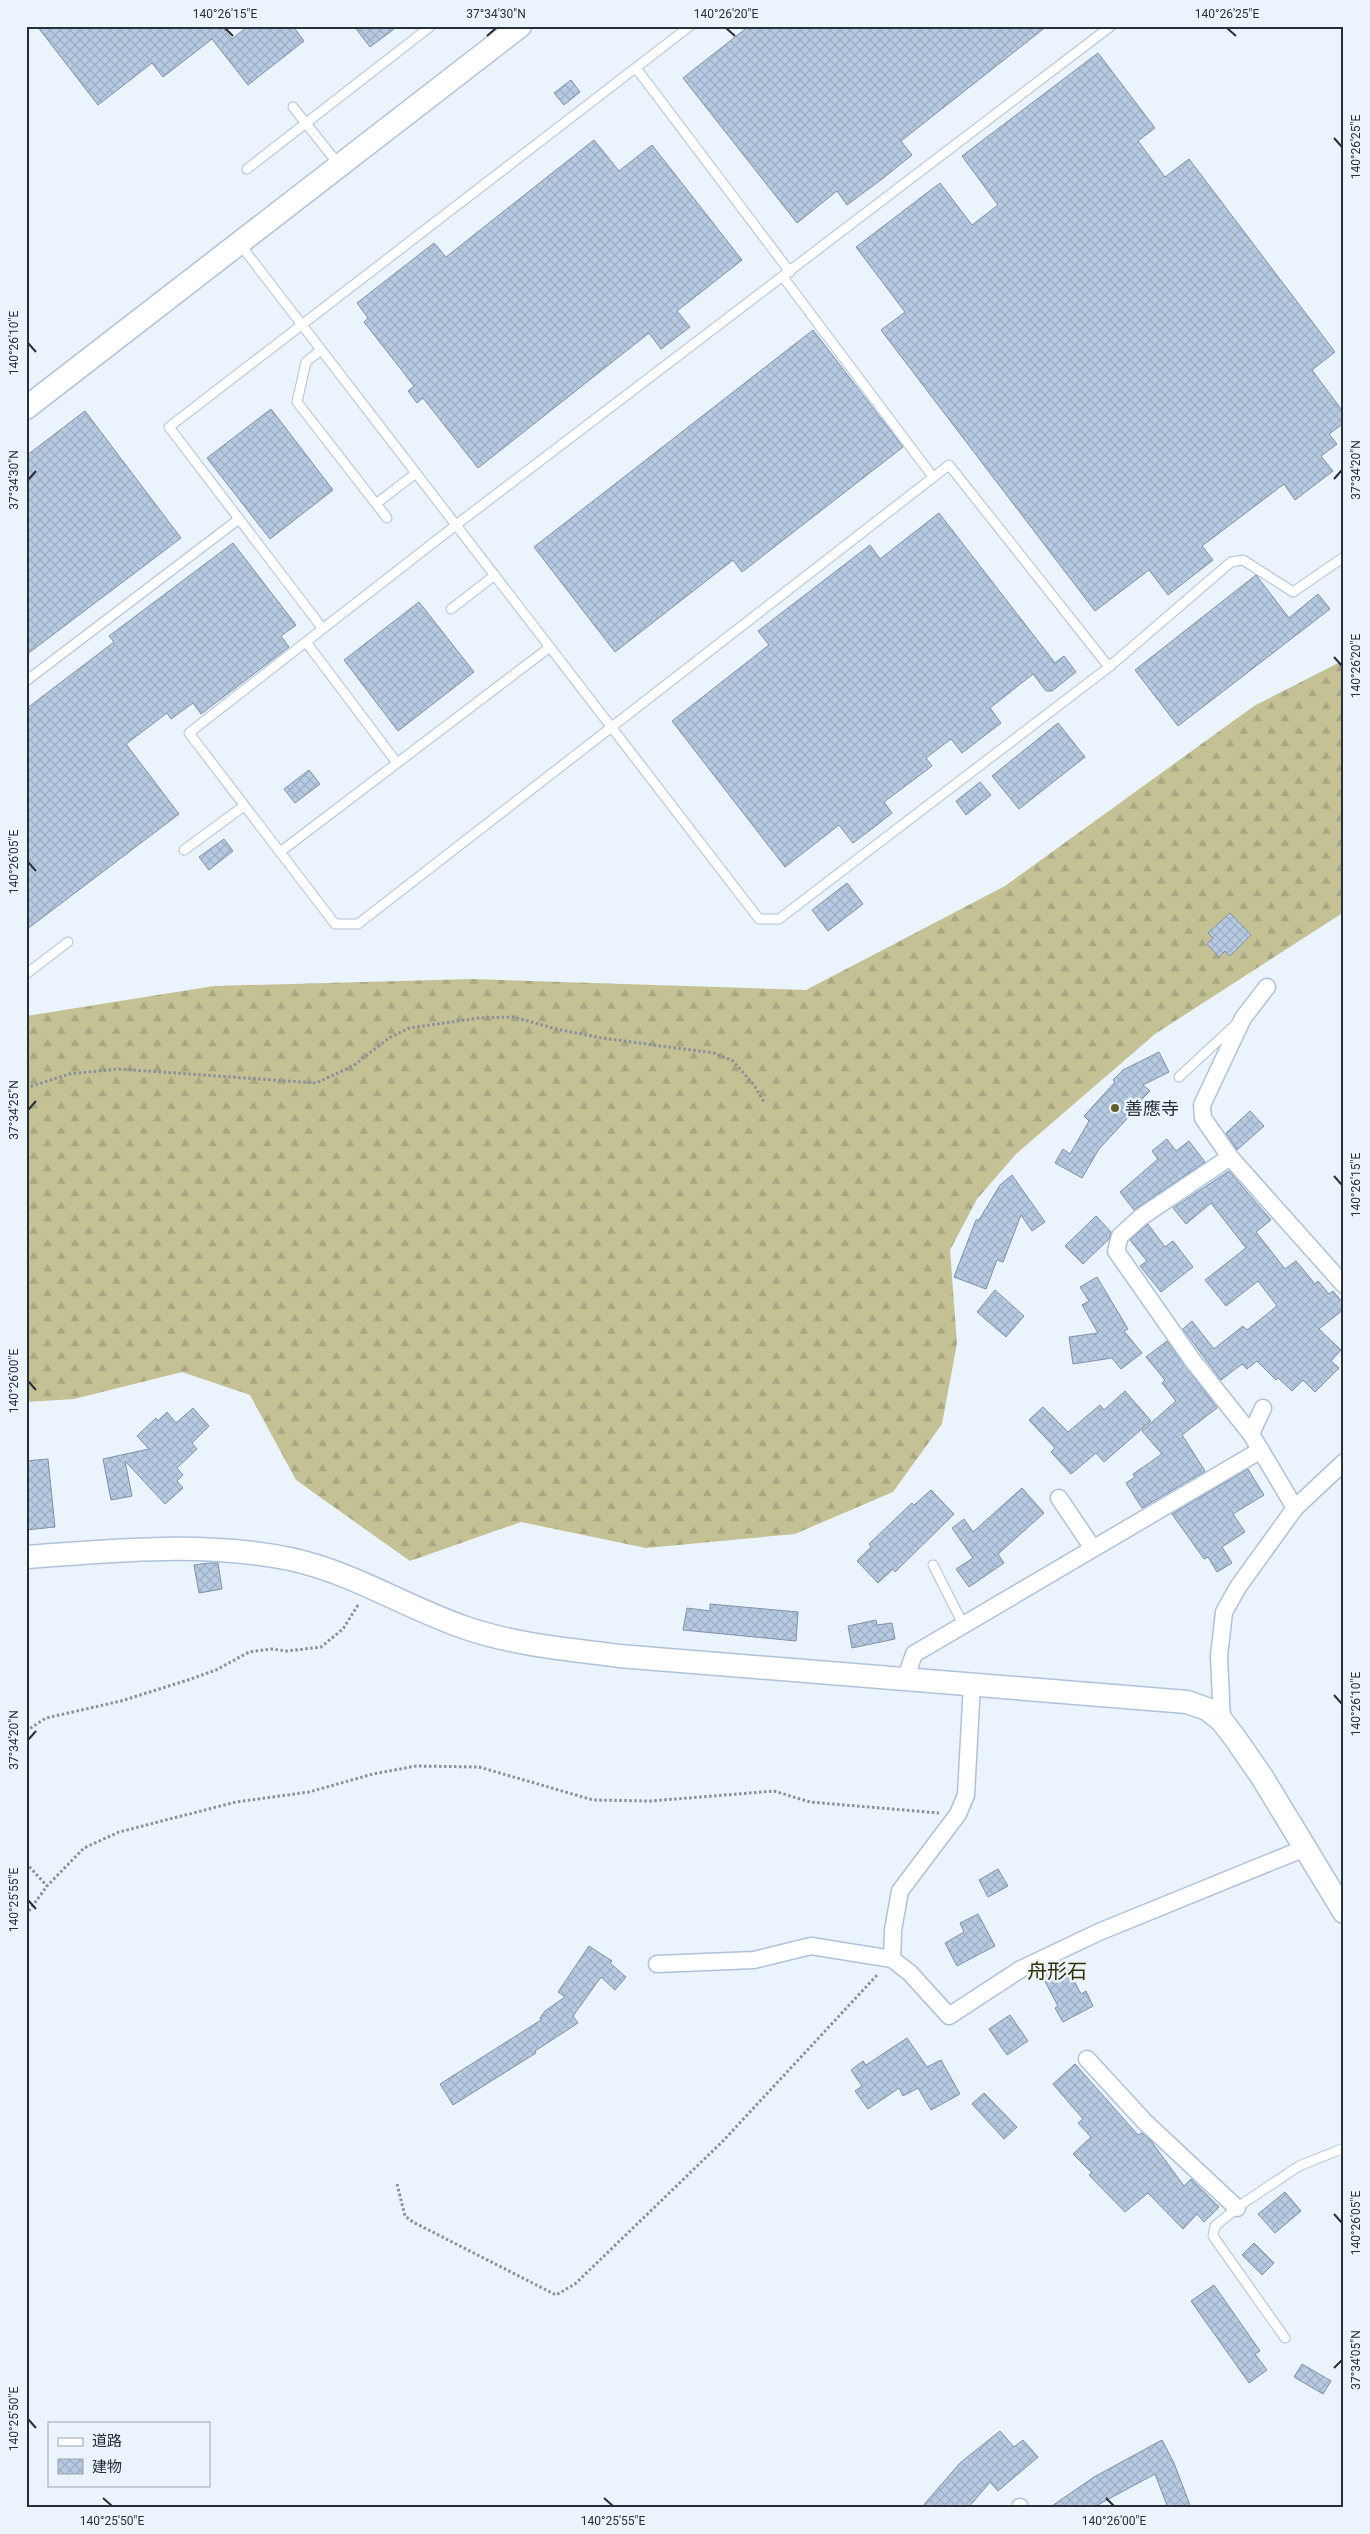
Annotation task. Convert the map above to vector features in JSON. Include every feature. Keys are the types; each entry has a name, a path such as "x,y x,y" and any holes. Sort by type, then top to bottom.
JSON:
{"street":[{"path":"26,408 520,26"},
{"path":"1267,987 1243,1018 1202,1105 1203,1118 1230,1157 1344,1284"},
{"path":"1230,1157 1141,1217 1120,1236 1116,1251 1193,1361 1251,1434 1295,1508"},
{"path":"1251,1434 1263,1408"},
{"path":"905,1680 914,1654 1092,1547 1261,1450"},
{"path":"1222,1721 1219,1656 1224,1612 1238,1587 1295,1508 1344,1462"},
{"path":"1060,1498 1092,1547"},
{"path":"26,1557 147,1548 199,1548 291,1559 325,1569 465,1628 509,1640 546,1647 619,1656 1187,1702 1207,1709 1222,1721 1262,1777 1305,1848 1337,1884 1344,1912"},
{"path":"892,1959 893,1930 900,1891 958,1814 966,1795 972,1684"},
{"path":"657,1964 754,1960 811,1946 892,1959 910,1973 949,2016 1022,1969 1099,1932 1305,1848"},
{"path":"1087,2059 1145,2122 1237,2208"}],"lane":[{"path":"248,169 305,122 431,26"},
{"path":"323,629 169,427 301,323 690,26"},
{"path":"1109,667 949,466 611,726 358,924 335,924 189,733 456,525 1111,26"},
{"path":"636,68 933,477"},
{"path":"293,108 340,165"},
{"path":"239,243 759,919 779,919 1109,667 1231,562 1243,560 1293,592 1344,557"},
{"path":"321,350 306,362 298,402 387,518"},
{"path":"377,503 416,472"},
{"path":"26,681 239,519"},
{"path":"451,609 495,575"},
{"path":"306,642 397,763"},
{"path":"280,852 550,647"},
{"path":"184,850 244,806"},
{"path":"26,974 68,942"},
{"path":"1180,1076 1243,1018"},
{"path":"933,1565 963,1624"},
{"path":"1285,2338 1213,2236 1215,2226 1237,2208 1299,2166 1344,2148"}],"path":[{"path":"26,1088 69,1074 119,1069 316,1083 353,1066 389,1038 409,1028 479,1018 514,1017 556,1029 602,1038 714,1053 733,1061 754,1085 764,1102"},
{"path":"26,1731 46,1718 121,1701 188,1680 216,1670 249,1652 271,1649 287,1651 321,1647 344,1629 369,1587"},
{"path":"26,1915 47,1886 84,1848 119,1832 236,1802 309,1792 373,1774 416,1766 479,1767 593,1800 651,1801 774,1791 810,1802 958,1814"},
{"path":"26,1863 47,1886"},
{"path":"397,2184 405,2216 413,2222 556,2295 575,2284 723,2140 813,2041 892,1959"}],"green space":[{"path":"1344,660 1344,912 1155,1034 1016,1154 977,1199 950,1250 957,1343 942,1424 893,1492 795,1534 646,1548 521,1522 410,1561 296,1480 250,1395 182,1372 74,1399 26,1402 26,1016 214,986 472,979 806,990 1005,886 1254,706"}],"building":[{"path":"37,26 228,26 224,29 232,39 248,26 293,26 304,41 248,85 212,39 163,77 152,63 98,105"},
{"path":"354,26 398,26 370,47"},
{"path":"749,26 1047,26 901,141 912,155 882,179 847,205 837,191 797,223 683,78"},
{"path":"1098,53 1155,128 1138,141 1165,177 1189,159 1335,352 1312,370 1344,413 1344,423 1329,434 1337,444 1321,456 1333,471 1295,500 1284,484 1202,546 1213,560 1168,595 1149,570 1095,611 881,330 905,312 856,247 940,183 972,225 998,205 962,156"},
{"path":"571,80 580,92 564,105 554,93"},
{"path":"594,140 619,171 652,145 742,260 677,311 690,327 661,349 649,333 478,468 423,398 417,403 408,391 414,386 364,322 368,318 357,303 434,243 446,257"},
{"path":"813,330 903,447 742,572 733,560 615,652 534,547"},
{"path":"271,409 333,490 270,539 207,458"},
{"path":"85,411 181,538 26,655 26,456"},
{"path":"939,513 1055,663 1064,656 1076,672 1052,691 1046,691 1033,674 990,708 1001,723 962,753 951,739 926,758 932,766 884,802 892,813 877,825 853,843 839,825 785,867 672,721 769,645 758,631 870,545 880,559"},
{"path":"233,543 296,625 281,636 289,647 201,714 193,703 171,719 167,713 126,744 179,814 26,930 26,709 114,642 109,636"},
{"path":"1256,575 1289,618 1318,594 1330,609 1178,726 1135,670"},
{"path":"419,602 474,672 398,731 344,660"},
{"path":"1058,723 1085,757 1019,809 992,776"},
{"path":"309,770 320,784 295,803 284,789"},
{"path":"980,782 991,795 966,815 956,801"},
{"path":"224,839 233,851 209,870 199,857"},
{"path":"847,883 863,904 828,931 812,910"},
{"path":"1230,913 1251,935 1230,956 1225,951 1219,957 1207,944 1213,938 1208,933"},
{"path":"1159,1052 1169,1072 1143,1085 1150,1091 1099,1149 1082,1178 1055,1163 1063,1149 1070,1154 1089,1121 1084,1116 1115,1082 1113,1080 1123,1070"},
{"path":"1250,1111 1264,1126 1237,1150 1226,1133"},
{"path":"1167,1139 1176,1151 1189,1141 1205,1162 1134,1210 1120,1192 1158,1159 1152,1151"},
{"path":"1229,1171 1271,1220 1256,1232 1285,1269 1296,1261 1315,1284 1318,1281 1329,1294 1333,1291 1344,1304 1344,1309 1319,1329 1341,1350 1331,1361 1339,1368 1315,1392 1303,1380 1292,1391 1278,1378 1276,1380 1257,1361 1247,1369 1242,1364 1221,1380 1183,1329 1192,1321 1214,1349 1243,1326 1247,1330 1277,1306 1258,1281 1226,1306 1205,1280 1246,1248 1211,1203 1186,1224 1173,1208"},
{"path":"1012,1175 1045,1222 1032,1231 1021,1215 1003,1262 997,1260 986,1289 954,1277 976,1220 979,1220 1000,1185"},
{"path":"1096,1216 1111,1232 1109,1239 1083,1264 1065,1246"},
{"path":"1148,1224 1165,1247 1173,1241 1193,1267 1161,1292 1140,1266 1147,1261 1130,1240"},
{"path":"1097,1277 1128,1329 1124,1331 1142,1353 1121,1369 1112,1358 1073,1364 1069,1337 1098,1333 1082,1305 1089,1301 1080,1287"},
{"path":"995,1290 1024,1316 1006,1337 977,1312"},
{"path":"1167,1341 1217,1408 1182,1435 1205,1471 1142,1508 1126,1483 1135,1477 1133,1474 1162,1454 1142,1431 1176,1401 1162,1383 1165,1380 1146,1357"},
{"path":"1125,1391 1151,1421 1104,1462 1096,1453 1071,1474 1051,1452 1055,1448 1029,1420 1043,1407 1068,1432 1100,1405 1104,1410"},
{"path":"193,1408 209,1426 192,1443 197,1449 177,1468 183,1475 177,1481 183,1488 165,1504 125,1461 132,1496 111,1500 103,1459 149,1449 137,1436 156,1418 158,1421 167,1412 176,1423"},
{"path":"48,1459 55,1527 26,1530 26,1461"},
{"path":"1248,1469 1264,1495 1233,1514 1245,1532 1222,1547 1232,1563 1217,1572 1208,1557 1204,1559 1172,1514"},
{"path":"1022,1488 1044,1513 998,1554 1004,1563 969,1587 956,1569 973,1558 952,1528 964,1519 973,1532"},
{"path":"931,1490 954,1514 895,1572 893,1569 878,1583 857,1561 871,1547 869,1544 912,1503 914,1505"},
{"path":"218,1563 222,1589 199,1593 194,1565"},
{"path":"710,1604 798,1612 796,1641 683,1630 687,1608 710,1611"},
{"path":"876,1620 877,1625 892,1623 895,1639 852,1648 848,1626"},
{"path":"998,1869 1008,1886 988,1897 979,1880"},
{"path":"978,1914 995,1946 957,1966 945,1943 964,1932 960,1923"},
{"path":"589,1946 612,1961 610,1963 626,1977 615,1990 601,1977 573,2016 578,2023 535,2051 536,2053 453,2105 440,2084 541,2020 540,2018 545,2011 565,1997 558,1992"},
{"path":"1063,1960 1081,1994 1086,1991 1093,2006 1063,2022 1055,2008 1058,2006 1040,1972"},
{"path":"1010,2015 1028,2041 1007,2055 989,2029"},
{"path":"907,2038 927,2067 941,2060 960,2094 931,2110 918,2088 903,2096 899,2088 868,2109 855,2091 862,2086 851,2070 863,2061 866,2065"},
{"path":"1075,2064 1138,2135 1142,2133 1151,2141 1184,2186 1191,2179 1219,2207 1204,2222 1197,2214 1183,2229 1148,2193 1125,2212 1089,2175 1092,2173 1073,2154 1091,2137 1078,2123 1083,2119 1053,2084"},
{"path":"984,2093 1017,2127 1004,2139 972,2104"},
{"path":"1285,2192 1301,2211 1275,2233 1258,2214"},
{"path":"1254,2243 1274,2263 1262,2275 1242,2255"},
{"path":"1214,2285 1260,2351 1255,2354 1267,2370 1249,2383 1191,2301"},
{"path":"1302,2364 1331,2381 1323,2394 1294,2377"},
{"path":"1000,2431 1014,2447 1023,2440 1038,2457 998,2491 990,2482 968,2508 921,2508 960,2463"},
{"path":"1162,2440 1174,2463 1191,2508 1168,2508 1155,2474 1092,2508 1049,2508 1094,2477"}],"place":[{"name":"善應寺","path":"1115,1108"}],"district":[{"name":"舟形石","path":"1057,1971"}]}
